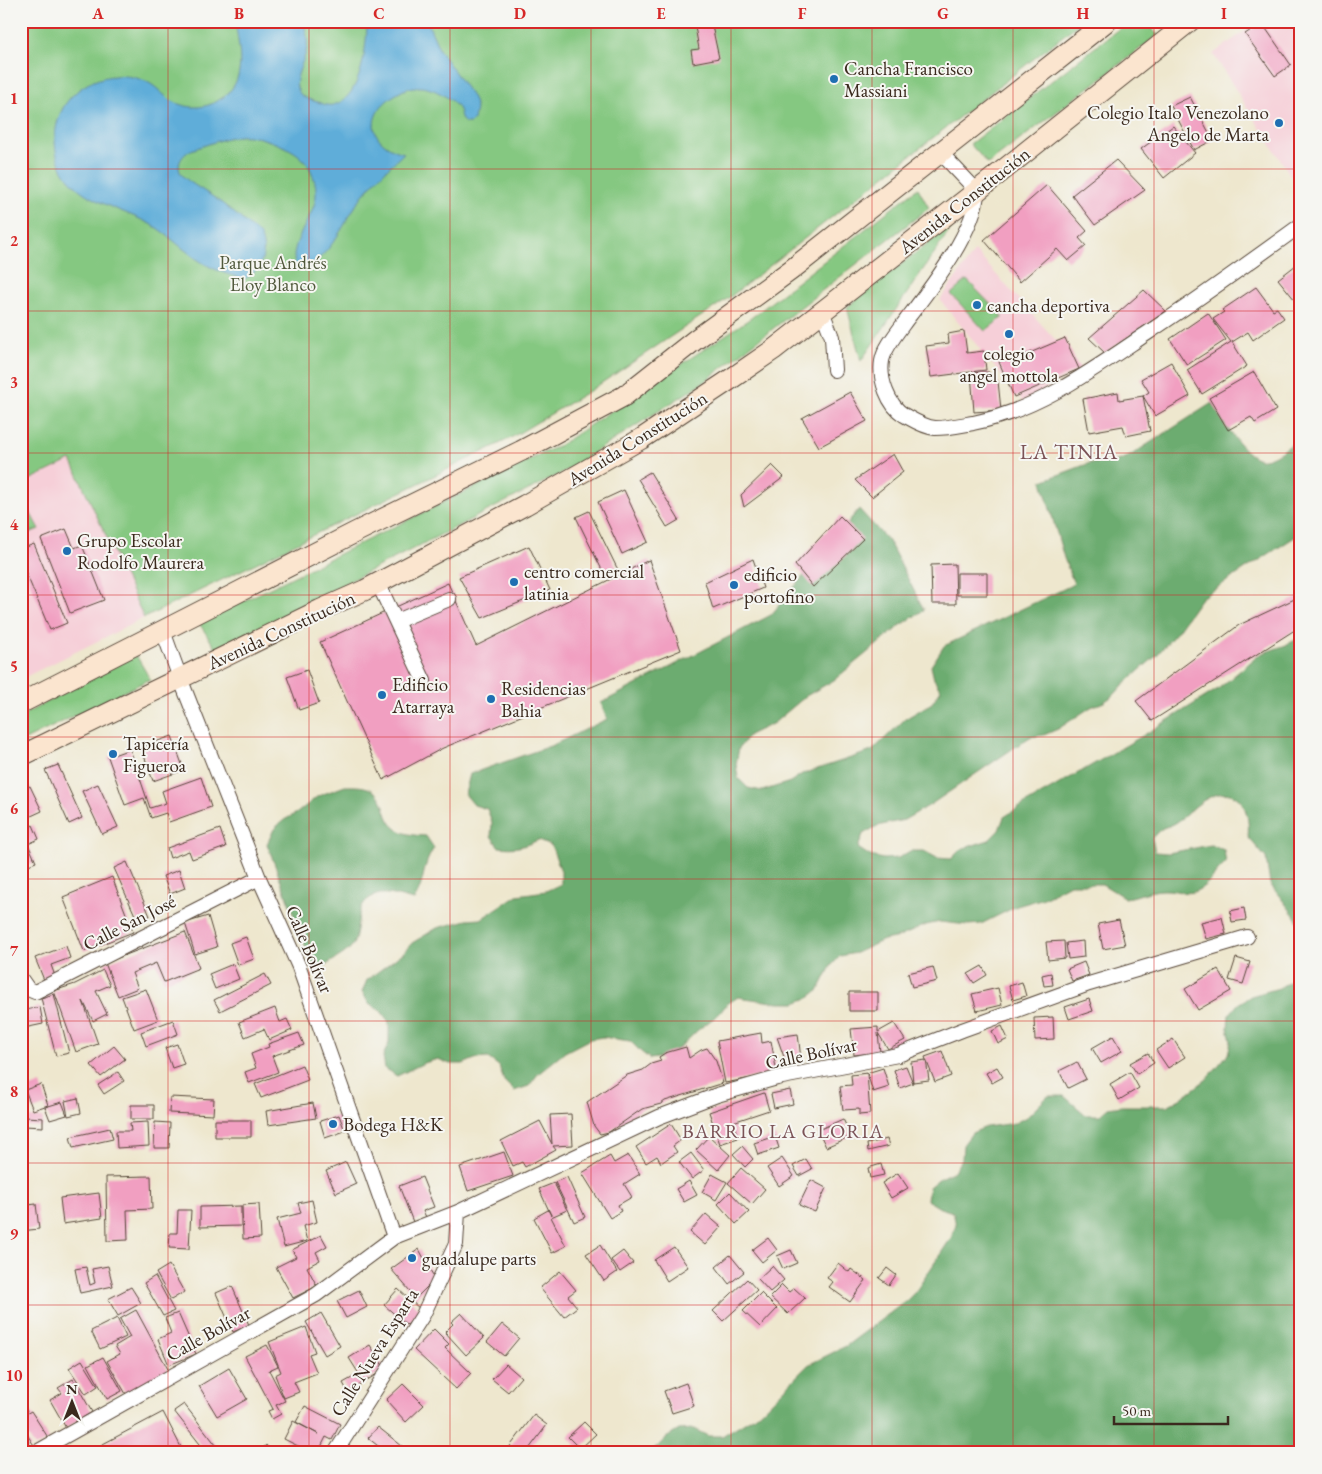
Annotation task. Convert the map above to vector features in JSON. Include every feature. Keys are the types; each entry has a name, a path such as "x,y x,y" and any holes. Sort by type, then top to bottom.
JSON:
{"main road":[{"path":"21,703 356,532 521,451 624,396 695,340 791,270 1107,21"},
{"name":"Avenida Constitución","path":"21,756 378,583 525,505 641,439 772,350 977,192 1190,21"}],"street":[{"path":"940,152 977,192 975,210 940,276 894,336 882,360 882,376 886,390 899,411 916,422 934,428 995,419 1042,400 1068,386 1167,320 1301,224"},
{"path":"822,311 832,336 834,370"},
{"path":"378,583 424,681"},
{"path":"397,621 449,599"},
{"name":"Calle Bolívar","path":"163,631 259,878 299,967 394,1237"},
{"name":"Calle San José","path":"21,979 28,989 35,992 259,878"},
{"name":"Calle Bolívar","path":"35,1453 316,1295 394,1237 458,1212 659,1117 717,1095 778,1078 898,1055 1088,984 1247,937"},
{"name":"Calle Nueva Esparta","path":"335,1453 423,1315 456,1244 458,1212"}],"shaded area":[{"name":"Colegio Italo Venezolano Angelo de Marta","path":"1259,21 1301,21 1301,192 1213,54"},
{"name":"colegio angel mottola","path":"975,251 1081,368 1023,402 940,300"},
{"name":"Grupo Escolar Rodolfo Maurera","path":"71,460 144,618 21,679 21,484"}],"green space":[{"name":"Parque Andrés Eloy Blanco","path":"21,21 1082,21 730,297 591,390 509,439 144,618 71,460 21,484"},
{"path":"1129,21 1144,21 1158,35 988,164 970,144"},
{"path":"918,188 929,208 704,382 562,473 216,649 199,623 560,445 751,318"},
{"path":"956,221 861,361 847,307"},
{"name":"cancha deportiva","path":"967,280 1003,317 985,331 951,294"},
{"path":"1212,403 1233,436 1246,451 1260,459 1265,459 1281,452 1301,438 1301,533 1201,598 1176,633 1156,656 1114,695 1104,702 1091,707 1058,729 1044,735 1030,737 930,805 904,820 877,826 863,834 858,848 870,856 884,859 898,858 910,851 924,851 937,858 951,859 961,849 989,840 999,830 1004,817 1218,689 1260,654 1286,645 1301,637 1301,927 1270,884 1266,858 1248,837 1247,817 1241,801 1235,796 1219,794 1204,800 1177,822 1162,829 1152,838 1155,852 1168,853 1211,845 1224,850 1226,863 1206,884 1194,892 1162,890 1125,898 1102,884 1070,884 1044,898 1017,906 981,924 968,925 940,922 926,925 899,937 884,940 856,953 840,956 831,966 819,990 808,998 795,1003 779,1003 738,997 727,1004 719,1014 678,1049 664,1057 650,1059 630,1041 603,1037 590,1039 565,1052 538,1074 529,1086 514,1091 504,1081 499,1066 488,1058 475,1059 463,1064 450,1064 438,1059 424,1063 397,1076 385,1069 383,1056 389,1043 389,1022 381,1011 369,1004 362,992 367,980 403,953 412,943 437,928 467,920 481,919 517,895 546,891 561,884 561,871 551,845 538,840 519,847 499,847 491,836 492,822 487,809 474,805 465,794 470,774 553,745 607,719 601,703 771,615 859,509 889,542 924,610 901,625 834,680 806,696 774,723 749,735 739,748 736,764 738,778 748,788 762,791 790,782 802,774 872,751 905,719 932,703 941,690 934,679 931,666 944,646 1074,584 1064,558 1042,481 1090,463 1112,463 1128,457"},
{"path":"21,496 39,529 21,536"},
{"path":"136,655 150,679 21,742 21,716"},
{"path":"345,786 360,786 378,794 394,827 408,834 426,836 434,848 427,861 418,893 414,900 385,894 376,895 369,899 361,909 356,936 351,947 324,966 314,969 267,844 274,829 284,820 297,813 318,796"},
{"path":"1301,962 1301,1453 640,1453 656,1448 666,1438 679,1430 694,1429 708,1436 722,1436 761,1412 808,1365 846,1346 906,1301 916,1291 951,1238 956,1225 953,1212 940,1208 927,1200 929,1187 940,1178 954,1171 962,1159 963,1145 972,1133 986,1127 1015,1123 1028,1116 1048,1096 1064,1096 1086,1115 1100,1115 1108,1108 1122,1106 1167,1106 1207,1079 1228,1054 1231,1041 1228,1028 1229,1015 1238,1004 1251,996 1279,988 1292,980"}],"water":[{"path":"235,21 303,21 307,48 298,74 296,84 298,91 306,98 326,105 333,105 343,101 351,93 357,82 364,56 367,21 427,21 440,51 473,98 476,108 474,120 470,123 465,123 461,119 459,110 452,102 442,94 425,88 407,89 385,103 378,111 375,119 374,128 377,136 392,149 404,153 363,195 328,249 309,265 298,268 294,253 313,209 316,195 315,182 311,171 302,158 271,141 249,136 230,137 190,151 181,159 179,167 182,175 235,214 260,235 262,241 262,260 250,276 244,279 216,270 196,259 157,228 85,194 73,184 64,172 57,156 55,132 60,114 70,98 88,84 110,76 134,77 145,81 169,99 181,105 201,107 219,100 235,84 238,75 240,54"}],"building":[{"path":"694,21 711,21 719,58 693,63 691,50 699,49"},
{"path":"1262,23 1291,65 1275,76 1245,34"},
{"path":"1190,97 1213,140 1194,150 1171,106"},
{"path":"1173,126 1195,153 1164,178 1141,149"},
{"path":"1116,160 1145,190 1095,225 1072,195"},
{"path":"1047,185 1087,231 1079,238 1086,246 1068,261 1057,249 1020,282 984,240"},
{"path":"1296,265 1301,270 1301,296 1295,300 1278,279"},
{"path":"1256,287 1273,310 1277,308 1284,318 1253,340 1248,332 1232,342 1247,366 1202,394 1187,370 1231,342 1213,319 1224,312 1222,310"},
{"path":"1144,290 1166,311 1105,353 1089,338"},
{"path":"1208,313 1226,340 1187,365 1170,339"},
{"path":"964,331 967,353 984,351 986,370 931,377 926,346 949,343 948,334"},
{"path":"1065,338 1079,369 1014,397 999,362 1010,357 1011,361"},
{"path":"1171,362 1190,396 1155,416 1143,396 1149,392 1141,379"},
{"path":"989,372 990,382 998,381 1001,410 974,412 971,373"},
{"path":"1254,372 1276,410 1255,423 1251,417 1228,430 1209,398"},
{"path":"850,392 867,421 819,447 802,418"},
{"path":"1118,392 1119,400 1143,396 1150,431 1126,436 1123,426 1089,432 1083,399"},
{"path":"893,454 903,472 872,497 855,480"},
{"path":"772,465 784,477 744,507 741,495"},
{"path":"650,472 679,520 667,527 638,479"},
{"path":"624,490 648,542 622,554 598,502"},
{"path":"589,511 618,570 605,576 576,517"},
{"path":"840,516 863,539 813,587 795,565"},
{"path":"66,529 74,548 82,545 104,600 70,613 41,539"},
{"path":"34,544 67,623 50,630 26,573 21,575 21,549"},
{"path":"529,546 550,590 482,618 459,577"},
{"name":"edificio portofino","path":"753,559 763,588 713,609 705,582"},
{"name":"Residencias Bahia","path":"649,560 681,650 443,748 383,780 320,642 448,583 476,646"},
{"path":"955,564 956,604 932,604 931,565"},
{"path":"957,573 987,573 987,595 957,595"},
{"path":"1301,596 1301,626 1152,721 1136,701 1239,625"},
{"path":"307,670 319,703 299,710 287,677"},
{"path":"172,736 184,770 153,781 141,747"},
{"path":"130,749 150,808 166,803 162,791 201,777 211,807 169,822 166,813 151,818 144,798 125,805 108,757"},
{"path":"58,765 82,818 69,824 45,770"},
{"path":"98,784 118,827 102,834 82,791"},
{"path":"30,786 42,811 29,817 21,801 21,790"},
{"path":"33,825 39,839 28,844 36,862 21,868 21,831"},
{"path":"220,829 226,847 192,859 189,851 170,858 167,848"},
{"path":"127,862 150,916 138,922 114,868"},
{"path":"179,870 185,888 170,894 163,876"},
{"path":"112,877 133,932 84,951 63,897"},
{"path":"1244,908 1246,920 1232,922 1230,911"},
{"path":"208,916 217,947 195,954 185,923"},
{"path":"1222,917 1226,934 1206,939 1201,922"},
{"path":"1119,920 1125,945 1103,949 1098,924"},
{"path":"185,932 199,968 164,982 156,963 132,973 138,988 118,996 105,963"},
{"path":"246,937 254,959 238,965 230,943"},
{"path":"1064,941 1065,958 1048,960 1046,942"},
{"path":"1083,941 1084,957 1068,959 1066,943"},
{"path":"66,946 70,958 51,965 55,976 44,980 35,958"},
{"path":"1236,958 1250,962 1243,984 1229,980"},
{"path":"1084,962 1089,975 1072,981 1067,969"},
{"path":"233,964 239,979 215,989 209,974"},
{"path":"982,966 987,975 974,983 968,974"},
{"path":"933,967 937,981 912,987 908,973"},
{"path":"1218,969 1231,991 1198,1010 1185,989"},
{"path":"103,970 110,985 96,991 107,1014 93,1021 83,1001 98,1044 76,1052 54,991 75,984"},
{"path":"1051,973 1053,985 1044,986 1042,975"},
{"path":"265,974 271,985 220,1011 214,1000"},
{"path":"1022,982 1026,996 1013,1000 1009,986"},
{"path":"998,988 1002,1005 977,1011 972,994"},
{"path":"146,989 158,1020 134,1029 122,997"},
{"path":"849,992 878,992 878,1011 849,1011"},
{"path":"54,994 69,1053 56,1056 41,998"},
{"path":"1089,999 1093,1011 1069,1019 1065,1007"},
{"path":"40,1007 43,1024 24,1028 21,1011"},
{"path":"275,1008 280,1022 287,1019 292,1030 269,1040 264,1029 245,1037 239,1022"},
{"path":"1053,1017 1054,1039 1035,1040 1034,1018"},
{"path":"173,1020 178,1034 146,1046 141,1032"},
{"path":"894,1023 905,1040 888,1049 878,1033 880,1052 854,1055 851,1029 878,1027 878,1032"},
{"path":"1002,1026 1008,1039 998,1044 992,1031"},
{"path":"21,1030 23,1030 23,1044 21,1044"},
{"path":"299,1033 304,1045 272,1056 278,1072 249,1083 245,1072 256,1068 251,1054 269,1047 268,1044"},
{"path":"761,1033 762,1043 771,1041 777,1073 725,1083 717,1041"},
{"path":"798,1034 801,1059 785,1060 777,1037"},
{"path":"1113,1036 1122,1051 1101,1063 1092,1048"},
{"path":"1173,1039 1185,1057 1168,1068 1156,1050"},
{"path":"177,1044 184,1064 172,1068 165,1048"},
{"path":"114,1046 125,1059 101,1077 91,1065"},
{"path":"686,1047 689,1058 707,1048 716,1061 723,1083 642,1109 609,1132 600,1134 594,1126 587,1102 627,1075 661,1061 659,1057 665,1053"},
{"path":"942,1051 951,1076 935,1082 925,1057"},
{"path":"1148,1053 1154,1063 1137,1074 1130,1063"},
{"path":"926,1060 929,1080 913,1082 911,1062"},
{"path":"1077,1062 1086,1079 1068,1088 1059,1071"},
{"path":"302,1065 308,1080 261,1098 255,1084"},
{"path":"906,1066 913,1083 900,1088 894,1070"},
{"path":"997,1067 1003,1077 992,1083 986,1073"},
{"path":"883,1068 889,1087 873,1092 867,1073"},
{"path":"118,1072 124,1081 104,1094 98,1085"},
{"path":"1130,1072 1139,1088 1119,1100 1110,1084"},
{"path":"867,1073 870,1114 859,1115 859,1109 843,1110 840,1086 852,1085 851,1075"},
{"path":"41,1084 48,1105 33,1110 25,1090"},
{"path":"790,1090 793,1104 774,1108 771,1094"},
{"path":"764,1093 769,1110 733,1122 738,1138 720,1144 709,1112"},
{"path":"170,1097 214,1099 213,1115 169,1113"},
{"path":"78,1098 81,1113 68,1116 65,1101"},
{"path":"62,1102 67,1115 50,1120 45,1107"},
{"path":"313,1103 316,1118 268,1125 266,1111"},
{"path":"131,1105 154,1105 154,1119 131,1119"},
{"path":"571,1114 573,1145 553,1146 556,1150 525,1167 522,1162 513,1166 501,1141 540,1121 552,1144 550,1115"},
{"path":"339,1115 345,1131 325,1138 320,1121"},
{"path":"25,1117 43,1118 43,1127 24,1126"},
{"path":"843,1119 851,1136 826,1147 818,1130"},
{"path":"215,1120 251,1120 251,1137 215,1137"},
{"path":"148,1122 149,1146 117,1148 116,1131 131,1131 130,1123"},
{"path":"155,1122 170,1123 169,1148 154,1148"},
{"path":"671,1124 681,1140 673,1146 677,1152 661,1163 657,1156 646,1163 636,1147"},
{"path":"110,1128 113,1139 73,1148 70,1137"},
{"path":"709,1136 730,1155 718,1170 696,1150"},
{"path":"775,1136 779,1148 758,1155 754,1143"},
{"path":"887,1139 889,1146 868,1151 867,1144"},
{"path":"742,1146 753,1159 745,1167 733,1154"},
{"path":"504,1152 513,1176 468,1191 460,1167"},
{"path":"691,1153 704,1170 692,1179 679,1162"},
{"path":"628,1155 640,1174 624,1184 632,1197 618,1205 621,1211 610,1218 582,1173 610,1156 614,1163"},
{"path":"782,1158 794,1176 779,1186 767,1168"},
{"path":"806,1159 812,1169 799,1176 793,1166"},
{"path":"346,1162 356,1184 336,1193 326,1171"},
{"path":"881,1164 884,1175 870,1178 868,1168"},
{"path":"741,1168 765,1189 752,1204 728,1183"},
{"path":"898,1173 908,1188 891,1198 882,1183"},
{"path":"712,1174 727,1182 716,1200 702,1192"},
{"path":"151,1176 152,1209 127,1210 128,1240 107,1241 106,1177"},
{"path":"422,1177 434,1207 423,1211 426,1217 413,1222 399,1186"},
{"path":"567,1177 585,1217 574,1222 555,1182"},
{"path":"811,1180 826,1188 815,1212 799,1205"},
{"path":"689,1181 697,1195 684,1202 676,1189"},
{"path":"554,1183 567,1210 551,1217 566,1246 552,1253 534,1218 548,1210 551,1215 539,1189"},
{"path":"730,1192 749,1212 736,1224 718,1204"},
{"path":"99,1193 102,1218 63,1224 60,1198"},
{"path":"312,1200 317,1222 303,1226 307,1241 284,1247 277,1219 301,1213 298,1203"},
{"path":"36,1204 39,1229 21,1231 21,1206"},
{"path":"259,1204 261,1238 243,1239 242,1205"},
{"path":"241,1206 241,1226 200,1227 200,1207"},
{"path":"178,1210 191,1210 189,1249 169,1248 170,1233 177,1233"},
{"path":"706,1214 721,1227 705,1245 690,1232"},
{"path":"321,1235 327,1246 316,1252 320,1260 307,1267 317,1286 293,1298 276,1267 296,1257 292,1250"},
{"path":"768,1238 777,1250 762,1262 752,1250"},
{"path":"600,1245 617,1272 604,1281 586,1254"},
{"path":"674,1247 688,1267 667,1281 654,1260"},
{"path":"419,1249 435,1279 416,1298 391,1269"},
{"path":"791,1250 797,1263 783,1269 777,1256"},
{"path":"623,1251 633,1263 620,1272 611,1260"},
{"path":"730,1255 744,1272 729,1284 716,1267"},
{"path":"838,1263 849,1272 851,1269 866,1280 850,1302 829,1287 833,1282 827,1278"},
{"path":"169,1265 184,1292 171,1300 156,1273"},
{"path":"108,1266 113,1286 80,1293 75,1269 86,1267 90,1285 95,1283 92,1269"},
{"path":"772,1266 784,1280 770,1292 758,1279"},
{"path":"887,1268 896,1275 889,1285 879,1278"},
{"path":"560,1271 576,1290 568,1296 577,1307 564,1317 540,1288"},
{"path":"155,1276 174,1311 163,1316 144,1283"},
{"path":"747,1279 757,1290 723,1321 713,1311"},
{"path":"782,1285 789,1292 794,1288 805,1298 788,1314 770,1297"},
{"path":"232,1286 249,1325 233,1332 216,1293"},
{"path":"131,1287 141,1303 118,1316 108,1299"},
{"path":"398,1289 421,1310 407,1325 384,1305"},
{"path":"359,1290 367,1307 346,1318 337,1301"},
{"path":"761,1293 777,1309 760,1327 743,1311"},
{"path":"136,1310 169,1371 126,1394 107,1361 120,1354 115,1346 130,1337 120,1319"},
{"path":"178,1313 196,1354 169,1365 158,1339 171,1333 165,1318"},
{"path":"321,1313 340,1346 325,1355 306,1322"},
{"path":"461,1313 484,1338 466,1355 445,1332 453,1324 451,1322"},
{"path":"117,1318 126,1337 100,1349 91,1331"},
{"path":"502,1324 519,1338 504,1356 487,1342"},
{"path":"306,1327 315,1352 309,1354 317,1373 294,1382 299,1392 284,1398 275,1375 281,1372 269,1342"},
{"path":"434,1329 449,1344 445,1348 471,1373 456,1389 414,1350"},
{"path":"267,1345 278,1366 269,1370 285,1401 276,1405 281,1414 272,1419 268,1411 273,1409 245,1356"},
{"path":"370,1345 385,1369 348,1392 343,1383 359,1374 349,1358"},
{"path":"103,1357 122,1391 107,1399 88,1365"},
{"path":"82,1360 98,1386 86,1394 69,1368"},
{"path":"506,1364 521,1377 508,1392 492,1379"},
{"path":"229,1368 247,1399 217,1416 199,1386"},
{"path":"73,1379 92,1412 66,1428 50,1400 62,1393 58,1388"},
{"path":"686,1383 694,1406 672,1413 664,1391"},
{"path":"403,1384 424,1405 406,1422 386,1400"},
{"path":"21,1400 27,1411 21,1414"},
{"path":"184,1404 220,1450 217,1453 207,1453 174,1411"},
{"path":"305,1406 340,1424 332,1440 326,1437 318,1453 312,1453 284,1439 293,1421 318,1434 296,1422"},
{"path":"31,1411 49,1439 35,1447 21,1425 21,1417"},
{"path":"163,1412 184,1453 105,1453 101,1445"},
{"path":"534,1415 547,1425 526,1453 514,1453 508,1449"},
{"path":"584,1422 596,1434 580,1449 568,1437"},
{"path":"378,1427 402,1446 396,1453 387,1453 368,1438"},
{"path":"21,1429 31,1447 21,1452"},
{"path":"266,1445 274,1453 258,1453"}],"place":[{"name":"Cancha Francisco Massiani","path":"834,79"},
{"name":"Colegio Italo Venezolano Angelo de Marta","path":"1279,123"},
{"name":"cancha deportiva","path":"977,305"},
{"name":"colegio angel mottola","path":"1009,334"},
{"name":"Grupo Escolar Rodolfo Maurera","path":"67,551"},
{"name":"centro comercial latinia","path":"514,582"},
{"name":"edificio portofino","path":"734,585"},
{"name":"Edificio Atarraya","path":"382,695"},
{"name":"Residencias Bahia","path":"491,699"},
{"name":"Tapicería Figueroa","path":"113,754"},
{"name":"Bodega H&K","path":"333,1124"},
{"name":"guadalupe parts","path":"412,1258"}],"district":[{"name":"LA TINIA","path":"1069,452"},
{"name":"BARRIO LA GLORIA","path":"783,1131"}]}
